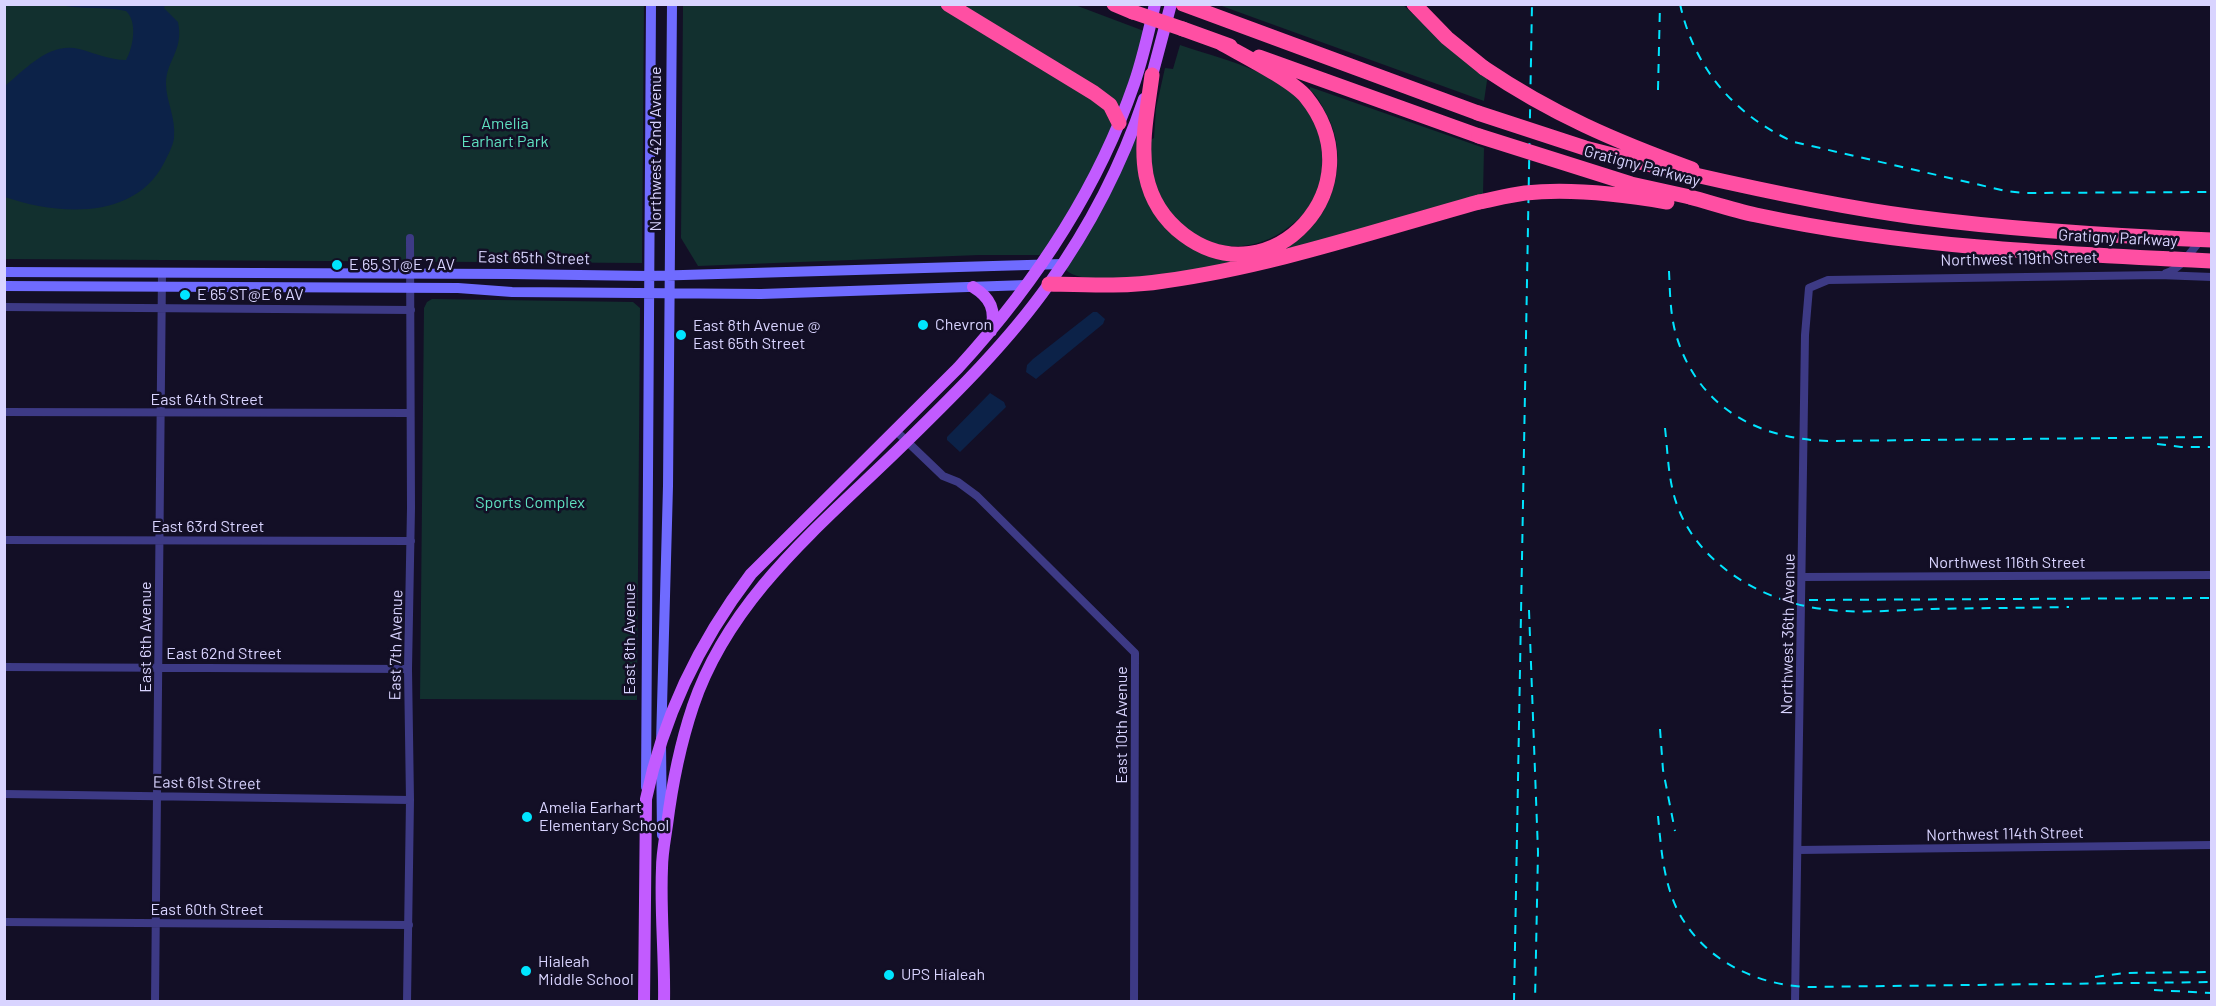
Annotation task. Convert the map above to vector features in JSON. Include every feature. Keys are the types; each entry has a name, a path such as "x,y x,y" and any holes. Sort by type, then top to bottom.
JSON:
{"highway":[{"path":"948,4 1094,93 1110,105 1119,123"},
{"name":"Gratigny Parkway","path":"1114,4 1479,136 1690,201 1898,239 1999,249 2185,259"},
{"path":"1414,4 1447,38 1511,86 1600,134 1691,171"},
{"name":"Gratigny Parkway","path":"1185,6 1478,113 1585,148 1691,171 1728,182 1812,200 1914,217 2018,229 2206,240"},
{"path":"1152,75 1145,142 1146,174 1151,196 1169,223 1190,239 1213,250 1239,254 1264,250 1282,242 1302,227 1315,212 1326,189 1331,163 1329,140 1318,114 1304,94 1221,43"},
{"path":"1049,284 1162,282 1253,266 1479,202 1525,193 1570,192 1690,201"},
{"path":"2185,259 2211,261"}],"main road":[{"name":"Northwest 42nd Avenue","path":"649,276 651,4"},
{"name":"Northwest 42nd Avenue","path":"669,294 672,4"},
{"path":"646,799 652,769 661,743 695,661 728,604 751,574 991,333 1043,264 1084,199 1119,123 1134,84 1155,4"},
{"path":"662,866 679,752 694,704 730,630 753,596 777,568 988,358 1049,284 1093,214 1134,129 1152,75 1171,4"},
{"name":"East 65th Street","path":"4,272 670,276 1062,264"},
{"name":"East 8th Avenue","path":"644,1002 649,276"},
{"name":"East 65th Street","path":"4,286 411,288 669,294 1049,284"},
{"path":"973,287 984,293 991,303 994,315 991,333"},
{"name":"East 8th Avenue","path":"664,1002 661,743 668,486 669,294"},
{"path":"648,486 668,486"},
{"path":"645,922 663,923"}],"street":[{"name":"East 7th Avenue","path":"407,1002 410,800 408,669 411,541 410,238"},
{"path":"2159,275 2173,272 2206,240"},
{"name":"East 6th Avenue","path":"155,1002 162,272"},
{"name":"Northwest 119th Street","path":"1828,280 2159,275 2211,277"},
{"name":"Northwest 36th Avenue","path":"1795,1002 1805,334 1809,288 1828,280"},
{"path":"4,307 411,310"},
{"name":"East 64th Street","path":"4,412 410,413"},
{"name":"East 10th Avenue","path":"895,430 944,476 958,482 977,496 1136,653 1134,1002"},
{"name":"East 63rd Street","path":"4,540 411,541"},
{"name":"Northwest 116th Street","path":"1803,577 2211,575"},
{"name":"East 62nd Street","path":"4,667 408,669"},
{"name":"East 61st Street","path":"4,794 410,800"},
{"name":"Northwest 114th Street","path":"1798,850 2211,845"},
{"name":"East 60th Street","path":"4,922 409,925"}],"green space":[{"name":"Amelia Earhart Park","path":"5,5 644,5 642,263 5,259"},
{"path":"683,5 939,5 1102,103 1112,124 1110,131 1091,174 1043,253 1039,255 979,255 698,266 681,238"},
{"path":"956,5 1075,5 1144,31 1120,106"},
{"path":"1219,5 1403,5 1437,36 1488,74 1484,101"},
{"path":"1180,45 1246,67 1277,82 1302,102 1314,120 1322,149 1322,182 1309,207 1299,219 1274,236 1257,243 1240,246 1206,241 1175,222 1159,200 1152,175 1149,141 1154,138 1156,108 1165,68 1173,69"},
{"path":"1310,87 1484,148 1483,195 1281,252 1304,235 1320,217 1333,190 1336,176 1338,161 1334,131"},
{"path":"1140,124 1140,155 1181,239 1207,254 1236,259 1236,263 1121,279 1078,276 1066,270 1066,266"},
{"name":"Sports Complex","path":"432,299 633,302 640,308 637,700 420,699 424,308"}],"water":[{"path":"60,5 165,5 164,8 178,22 179,41 166,84 174,123 173,144 151,182 134,195 114,204 70,209 26,203 5,197 5,86 30,65 58,49 79,49 108,58 126,60 131,49 133,28 126,11"},
{"path":"1093,312 1097,312 1105,319 1103,324 1036,379 1026,372 1027,365 1033,359"},
{"path":"990,393 1004,402 1006,407 960,452 947,440 947,437"}],"railway":[{"path":"1514,1002 1532,4"},
{"path":"1658,90 1660,4"},
{"path":"1680,4 1695,49 1720,87 1753,118 1794,142 2006,191 2025,193 2212,192"},
{"path":"1669,271 1675,331 1684,357 1697,379 1713,398 1732,413 1753,425 1776,433 1801,439 1828,441 2212,437"},
{"path":"1665,428 1672,486 1677,505 1687,526 1716,562 1755,588 1777,598 1822,609 1863,611 2069,607"},
{"path":"2157,444 2212,447"},
{"path":"1809,600 2212,598"},
{"path":"1529,610 1538,852 1535,1002"},
{"path":"1660,729 1663,770 1675,831"},
{"path":"1658,816 1668,885 1686,925 1714,954 1731,965 1768,981 1808,987 2212,982"},
{"path":"2095,977 2124,973 2212,972"},
{"path":"2154,990 2212,993"}],"place":[{"name":"E 65 ST@E 7 AV","path":"337,265"},
{"name":"E 65 ST@E 6 AV","path":"185,295"},
{"name":"Chevron","path":"923,325"},
{"name":"East 8th Avenue @ East 65th Street","path":"681,335"},
{"name":"Amelia Earhart Elementary School","path":"527,817"},
{"name":"Hialeah Middle School","path":"526,971"},
{"name":"UPS Hialeah","path":"889,975"}]}
